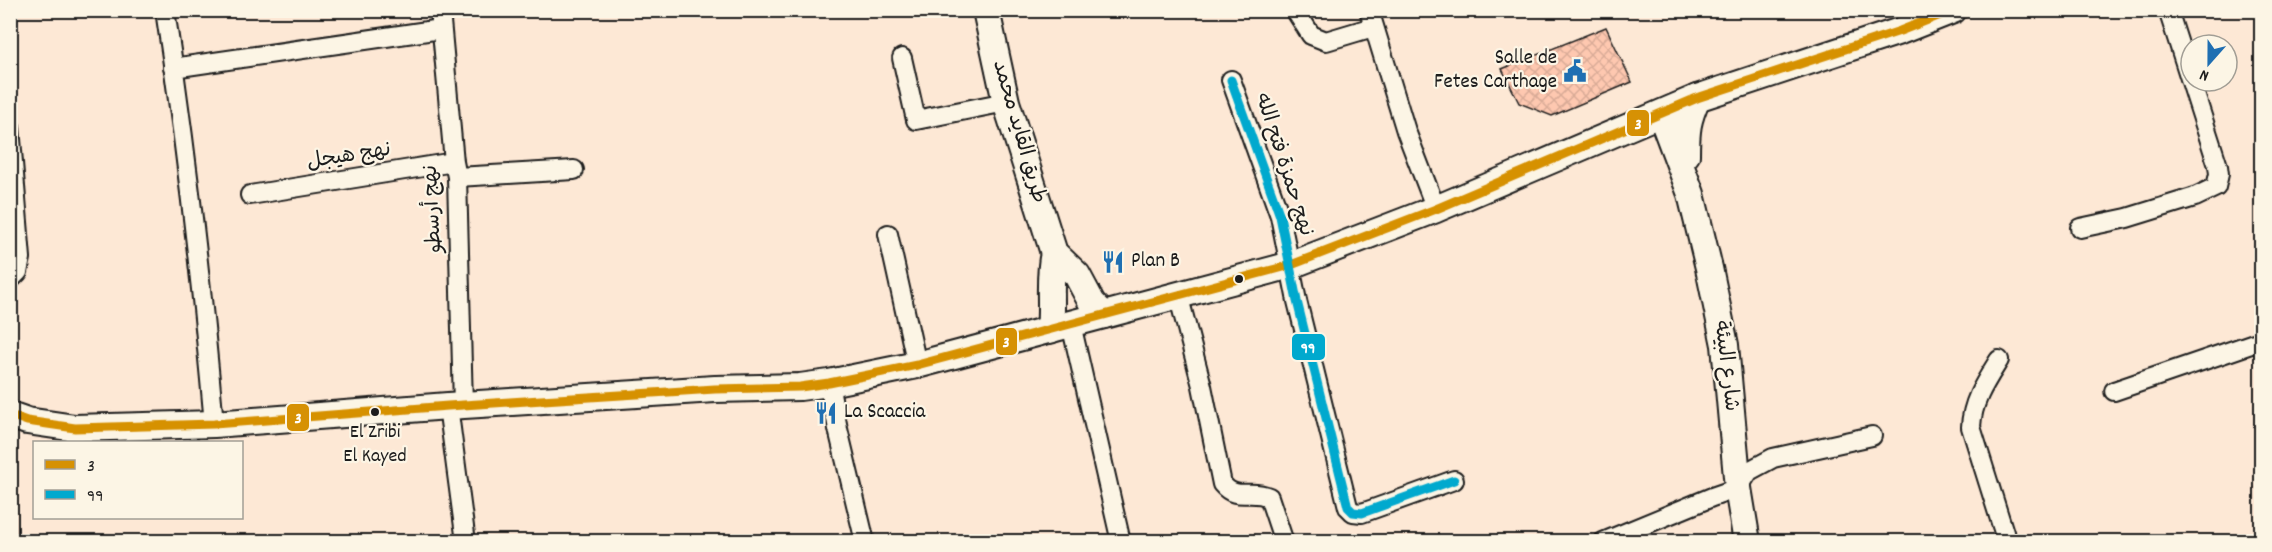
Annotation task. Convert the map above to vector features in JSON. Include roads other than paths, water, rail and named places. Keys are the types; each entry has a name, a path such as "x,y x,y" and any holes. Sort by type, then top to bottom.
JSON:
{"street":[{"path":"165,10 209,366 214,424"},
{"name":"نهج أرسطو","path":"440,10 456,170 455,405 466,542"},
{"name":"طريق القايد محمد","path":"986,10 1006,102 1054,253 1077,275 1092,303 1104,315"},
{"path":"1295,10 1311,34 1326,41 1371,19 1406,131 1436,209"},
{"path":"10,415 27,421 75,428 214,424 455,405 715,389 800,387 917,365 1291,265 1436,209 1697,98 1900,31 1953,10"},
{"path":"2080,228 2127,218 2195,197 2216,187 2218,166 2168,10"},
{"path":"173,68 441,29"},
{"path":"902,58 916,120 1006,102"},
{"name":"نهج حمزة فتح الله","path":"1231,80 1280,216 1300,312 1348,507 1353,512 1362,513 1454,480"},
{"path":"1682,159 1685,129 1697,98"},
{"name":"شارع البيئة","path":"1666,111 1691,194 1725,345 1738,488 1747,542"},
{"path":"10,128 21,258 18,272 10,280"},
{"path":"1628,128 1662,143 1682,159"},
{"name":"نهج هيجل","path":"250,195 456,170 574,170"},
{"path":"888,234 917,365"},
{"name":"طريق القايد محمد","path":"1054,253 1050,268 1052,310 1061,327"},
{"path":"1178,294 1202,386 1222,484 1228,491 1235,494 1259,493 1269,497 1284,542"},
{"path":"1061,327 1121,542"},
{"path":"2114,391 2254,343 2262,347"},
{"path":"2000,360 1976,400 1971,427 2007,542"},
{"path":"829,383 865,542"},
{"path":"1603,542 1738,488 1749,471 1773,458 1872,436"}],"place":[{"name":"Salle de Fetes Carthage","path":"1575,71"},
{"name":"Plan B","path":"1113,262"},
{"name":"El Zribi El Kayed","path":"375,412"},
{"name":"La Scaccia","path":"826,413"}]}
